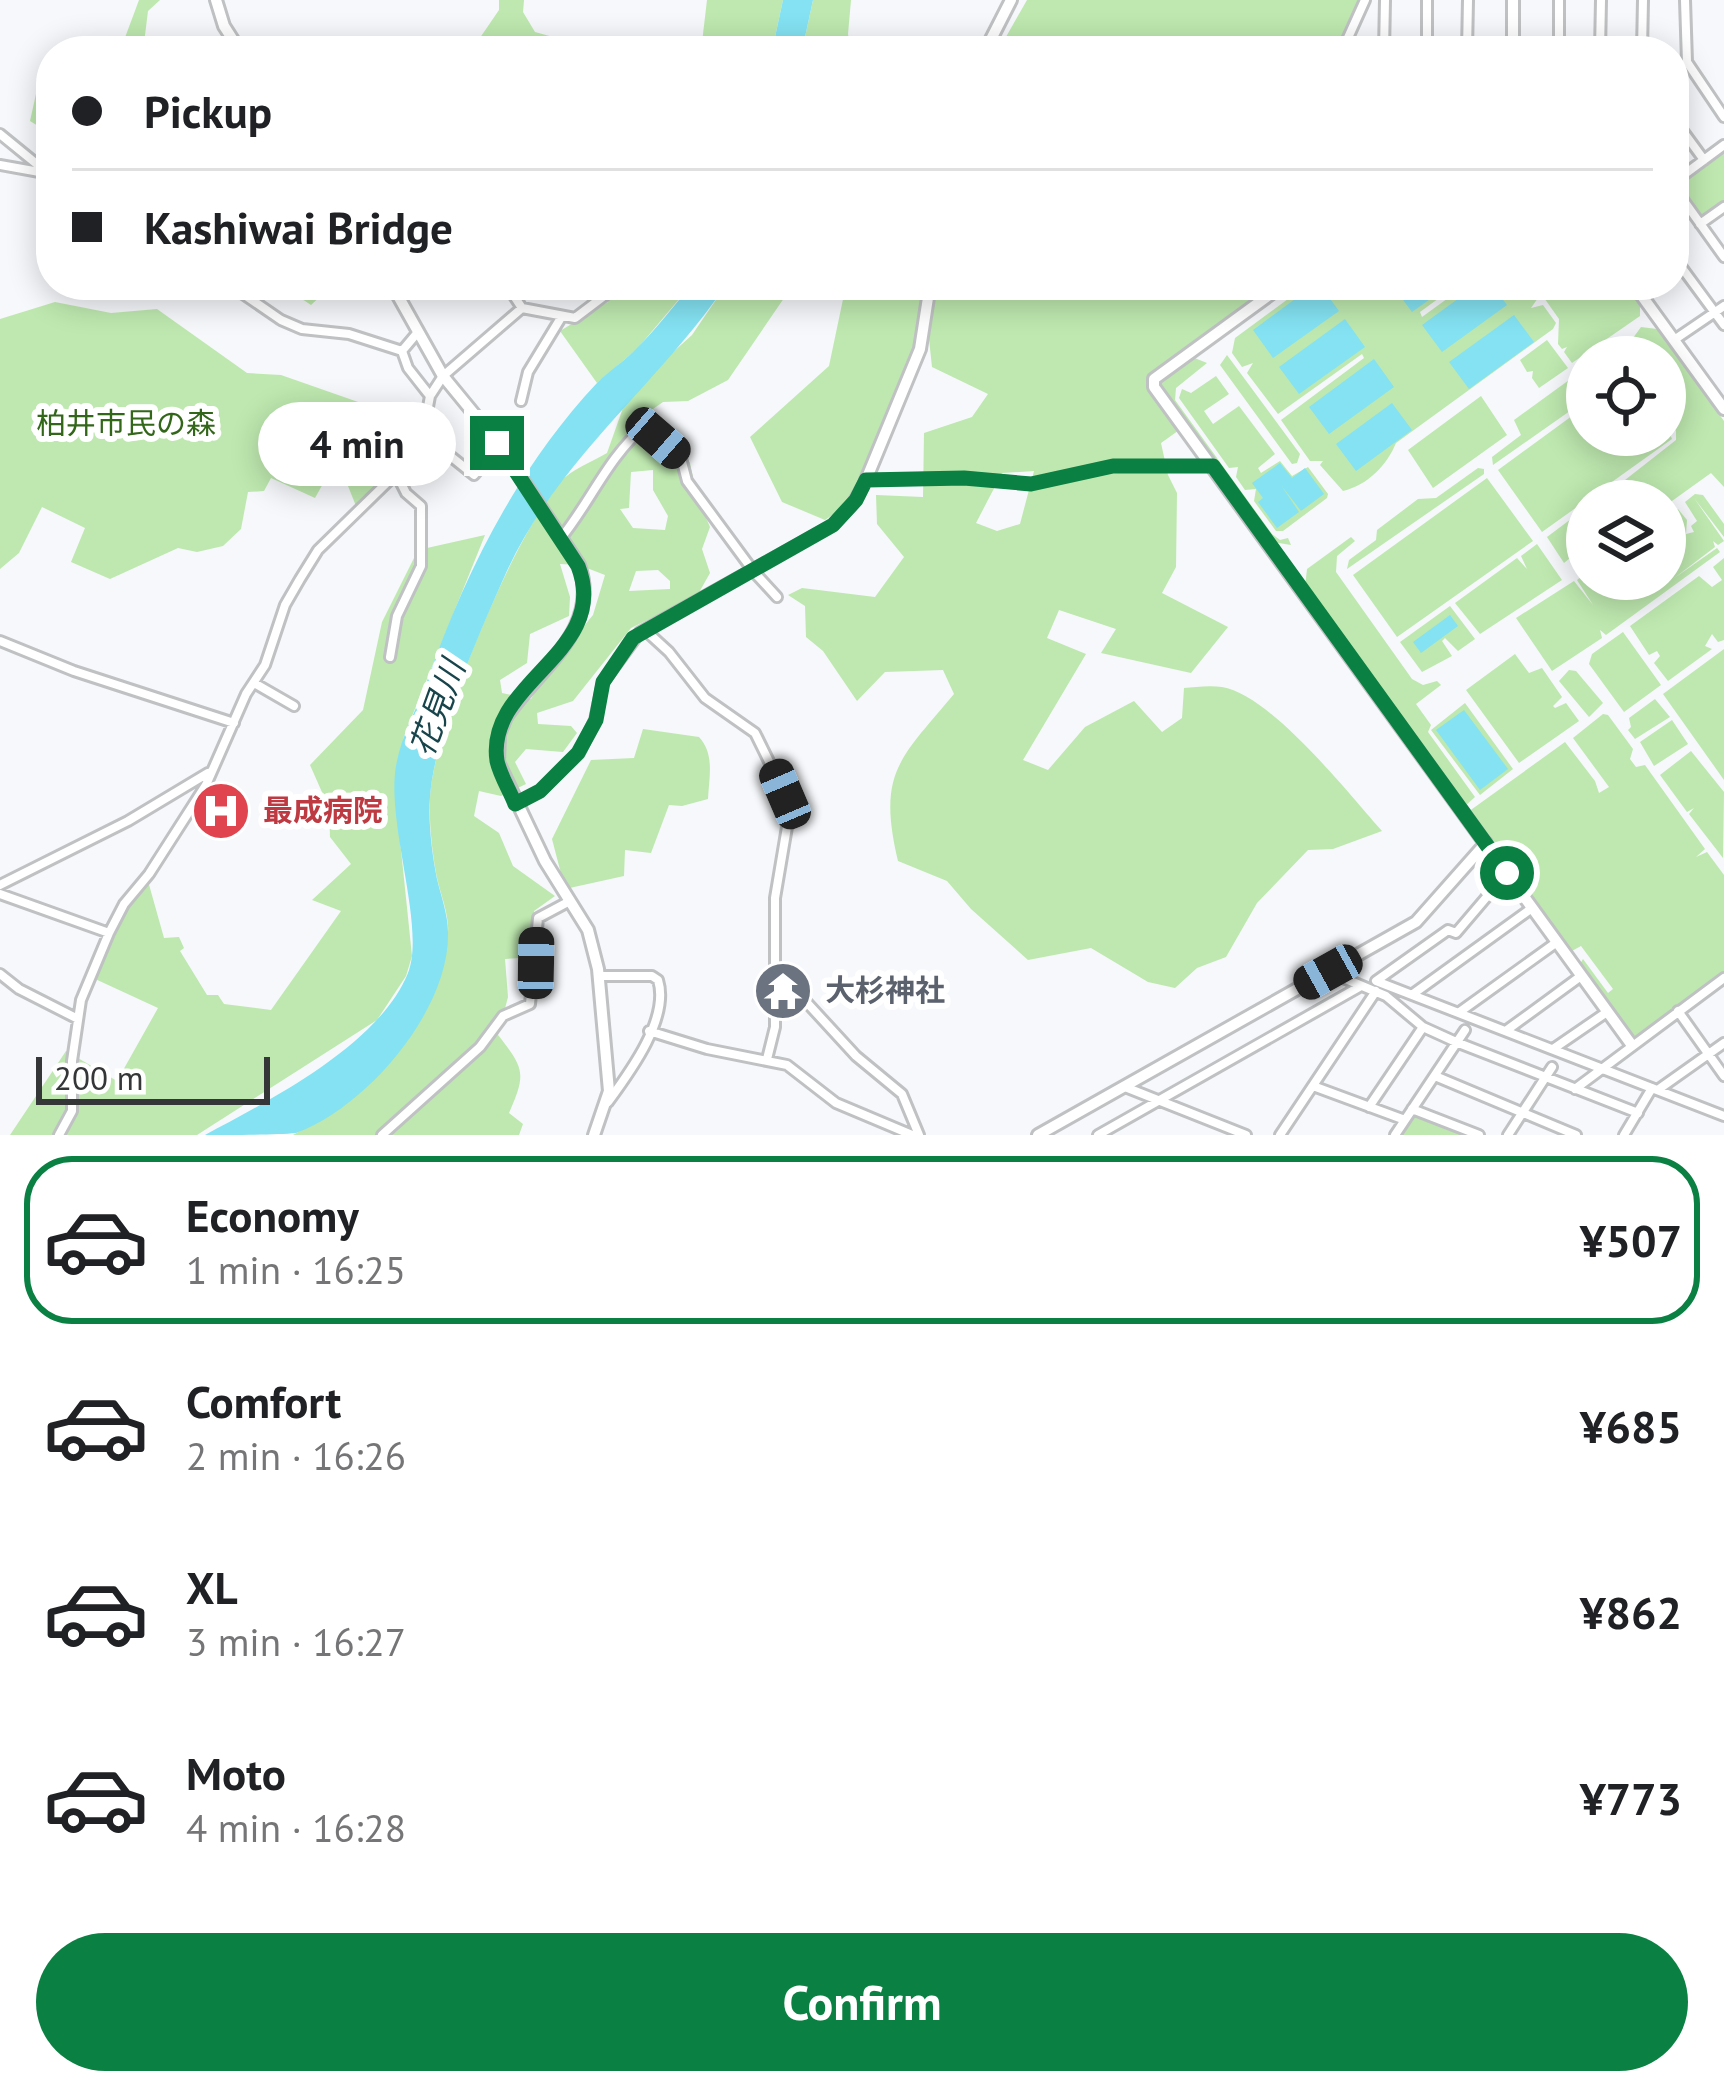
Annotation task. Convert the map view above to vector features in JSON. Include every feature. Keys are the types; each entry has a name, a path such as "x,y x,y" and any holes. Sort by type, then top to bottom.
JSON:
{"street":[{"path":"216,0 230,36"},
{"path":"993,36 1011,0"},
{"path":"1349,36 1366,0"},
{"path":"1384,36 1385,0"},
{"path":"1427,0 1427,36"},
{"path":"1467,36 1468,0"},
{"path":"1513,36 1514,0"},
{"path":"1559,0 1559,36"},
{"path":"1600,36 1601,0"},
{"path":"1642,0 1642,36"},
{"path":"1684,0 1686,36"},
{"path":"1689,65 1724,117"},
{"path":"0,134 36,164"},
{"path":"1689,140 1704,160"},
{"path":"1689,172 1724,145"},
{"path":"0,165 36,172"},
{"path":"1689,207 1724,257"},
{"path":"1700,224 1724,207"},
{"path":"1689,277 1724,325"},
{"path":"251,300 302,329 349,334 402,351"},
{"path":"400,300 443,376 558,535 587,587 579,627 502,724 497,762 515,804 591,937 599,976 608,1103"},
{"path":"517,300 522,308 575,317 598,300"},
{"path":"515,804 540,791 578,753 596,720 603,682 633,638 833,525 856,500 920,349 928,300"},
{"path":"1263,300 1153,383 1631,1045"},
{"path":"1645,300 1671,336"},
{"path":"1680,336 1724,306"},
{"path":"59,1135 72,1112 81,1000 109,933 206,785 265,665 285,605 319,550 397,475 423,434 430,396 443,376 522,308"},
{"path":"521,401 529,372 562,316"},
{"path":"402,351 418,332"},
{"path":"402,351 408,368 430,396"},
{"path":"1686,357 1724,409"},
{"path":"558,535 591,501 607,464 645,426 681,458 687,481 777,597"},
{"path":"423,434 475,475 491,442"},
{"path":"866,480 964,478 1031,484 1113,466 1213,466"},
{"path":"389,657 397,616 421,566 424,531 421,506 406,493 397,475"},
{"path":"644,629 705,698 754,733 785,794 787,827 775,898 775,1027 767,1059"},
{"path":"0,641 234,723"},
{"path":"254,683 295,706"},
{"path":"0,885 128,821 209,772"},
{"path":"1038,1135 1416,922 1486,843"},
{"path":"1507,873 1456,932 1448,929 1376,981 1724,1117"},
{"path":"0,894 109,933"},
{"path":"382,1135 480,1047 503,1016 530,1004 538,918 568,902"},
{"path":"1412,995 1532,908"},
{"path":"1460,1012 1557,942"},
{"path":"1328,972 1398,1003 1424,1027 1456,1042 1638,1114"},
{"path":"0,974 19,989 78,1018"},
{"path":"594,1135 660,1007 658,980 640,974 599,976"},
{"path":"775,975 800,994 856,1056 902,1094 916,1135"},
{"path":"1506,1031 1581,976"},
{"path":"1574,1088 1724,978"},
{"path":"1098,1135 1362,986"},
{"path":"1280,1135 1376,992"},
{"path":"1678,1011 1724,1076"},
{"path":"1552,1050 1607,1012"},
{"path":"1370,1107 1424,1027"},
{"path":"1395,1135 1465,1030"},
{"path":"650,1031 706,1049 767,1059 800,1072 836,1103 916,1135"},
{"path":"1624,1135 1655,1089 1724,1042"},
{"path":"1508,1135 1552,1067"},
{"path":"1435,1076 1576,1135"},
{"path":"1312,1085 1405,1120"},
{"path":"1124,1087 1221,1131 1246,1135"},
{"path":"1412,1109 1479,1135"}],"green space":[{"path":"139,0 160,0 148,11 145,36 126,36"},
{"path":"499,0 524,0 523,12 535,32 549,36 481,36 499,10"},
{"path":"707,0 783,0 775,36 703,36"},
{"path":"813,0 851,0 848,36 805,36"},
{"path":"1027,0 1361,0 1345,36 1007,36"},
{"path":"36,94 36,125 30,121"},
{"path":"1724,151 1724,206 1705,220 1689,202 1689,176"},
{"path":"678,300 637,349 597,383 560,331 608,302"},
{"path":"716,300 783,300 728,380 688,401 663,402 650,411 690,463 710,527 702,549 710,573 697,596 631,628 573,701 537,713 538,724 571,726 577,733 563,752 526,749 515,762 526,784 501,796 479,791 474,816 499,833 513,866 555,896 534,911 535,957 505,959 508,997 498,1035 520,1072 509,1113 523,1124 519,1135 293,1135 343,1103 387,1064 406,1042 434,991 448,930 436,873 430,800 434,769 460,683 500,587 542,508 565,477 607,453 624,405 652,371 692,335","holes":["653,470 653,490 668,516 665,530 633,528 620,509 629,508 631,472","560,564 605,575 593,615 547,671 531,699 502,693 500,680 527,663 530,634 569,616 570,597","658,570 670,581 670,589 629,591 636,571"]},
{"path":"843,300 924,300 915,356 851,502 825,520 782,502 750,437 829,366"},
{"path":"934,300 1255,300 1150,377 1147,390 1182,428 1161,443 1177,493 1176,567 1162,593 1228,627 1191,673 1101,653 1116,629 1059,610 1047,638 1086,654 1023,760 1048,770 1085,727 1134,701 1162,732 1182,718 1184,688 1222,687 1242,694 1285,726 1382,831 1333,849 1308,850 1257,903 1226,957 1197,968 1175,988 1148,982 1091,948 1028,960 947,881 898,861 890,806 898,768 954,694 943,670 885,672 857,701 823,651 806,637 805,606 788,595 802,588 875,597 904,557 877,524 876,495 923,497 924,433 972,417 988,394 932,367 929,339","holes":["1034,471 1020,524 997,531 976,523 1002,473"]},
{"path":"1287,300 1436,300 1420,312 1422,317 1445,300 1537,300 1531,308 1543,305 1556,323 1396,443 1368,479 1343,491 1320,465 1323,461 1310,461 1281,420 1364,358 1362,354 1278,414 1247,373 1253,363 1242,367 1232,353 1235,338"},
{"path":"1546,300 1636,300 1640,306 1640,316 1611,336 1566,336 1566,347 1558,344 1559,319"},
{"name":"柏井市民の森","path":"55,302 111,313 157,309 247,373 281,375 381,410 397,435 392,456 395,477 372,489 356,506 346,481 329,473 315,498 271,478 264,491 248,492 241,529 223,546 197,552 178,548 110,579 71,562 85,528 42,507 19,553 0,569 0,319"},
{"path":"1641,327 1657,329 1662,336 1634,336"},
{"path":"1547,340 1566,369 1539,388 1533,371 1527,372 1520,360"},
{"path":"1227,355 1300,454 1297,463 1292,464 1220,365"},
{"path":"1192,357 1207,363 1176,388 1175,400 1272,534 1280,540 1288,538 1291,545 1273,542 1161,387 1162,379"},
{"path":"1686,369 1724,421 1724,487 1711,473 1686,491 1686,480 1625,480 1656,456 1686,456"},
{"path":"1216,376 1229,394 1204,411 1213,424 1239,406 1275,454 1258,468 1261,473 1280,461 1292,476 1308,467 1328,494 1283,531 1276,531 1254,501 1256,489 1245,490 1236,477 1238,467 1229,468 1179,398 1182,389 1191,393"},
{"path":"1566,382 1566,414 1493,465 1492,457 1521,435 1514,420"},
{"path":"1481,396 1507,435 1433,488 1408,450"},
{"path":"1566,420 1566,456 1648,456 1615,480 1566,480 1566,515 1542,532 1498,470"},
{"path":"1478,468 1484,474 1347,569 1349,560 1376,540 1377,530 1418,499 1436,498"},
{"path":"1487,478 1533,541 1397,637 1353,575"},
{"path":"1695,494 1703,495 1724,524 1724,537 1694,498 1724,541 1718,545 1713,541 1715,547 1686,569 1686,534 1694,532 1691,526 1697,521 1686,501"},
{"path":"1566,523 1564,563 1547,537"},
{"path":"485,535 404,736 395,792 412,956 406,976 377,1020 197,1135 10,1135 66,1051 117,1081 158,1008 93,978 126,908 148,881 164,938 179,937 184,948 180,951 207,995 218,995 224,1004 271,1010 341,911 312,900 351,864 330,837 329,808 310,765 363,710 382,622 418,550"},
{"path":"1351,537 1355,541 1337,556 1336,572 1412,679 1423,685 1437,681 1441,685 1416,704 1431,725 1428,732 1475,797 1464,807 1305,587 1307,569"},
{"path":"1537,544 1562,580 1480,634 1455,603 1517,558 1527,569 1521,556"},
{"path":"1717,548 1720,552 1686,577 1686,570"},
{"path":"1724,558 1724,640 1718,642 1712,634 1705,646 1712,649 1668,681 1654,663 1660,656 1657,651 1649,655 1630,626 1666,600 1686,600 1686,585 1699,576 1712,587 1722,580 1713,567"},
{"path":"1566,586 1566,600 1589,600 1593,605 1590,600 1654,600 1606,635 1600,630 1602,638 1552,671 1516,618"},
{"path":"1450,606 1475,639 1458,651 1445,638 1442,641 1452,656 1422,672 1400,642"},
{"path":"1623,632 1661,685 1624,712 1589,664 1592,654"},
{"path":"1724,649 1724,780 1663,694"},
{"path":"1515,654 1529,673 1542,668 1562,697 1553,706 1566,703 1579,721 1519,763 1466,690"},
{"path":"1569,670 1576,671 1603,703 1589,717 1559,681"},
{"path":"1655,699 1670,717 1635,739 1628,730 1629,718"},
{"path":"1465,703 1513,769 1480,795 1431,730"},
{"path":"1603,714 1633,749 1630,759 1636,767 1645,765 1705,849 1696,857 1707,852 1724,875 1724,974 1638,1036 1630,1035 1580,964 1583,959 1608,993 1613,989 1581,946 1570,952 1468,812 1565,742 1599,793 1609,787 1573,738"},
{"path":"1672,720 1688,744 1654,766 1640,742"},
{"path":"643,729 699,737 709,759 708,799 669,805 651,853 625,850 624,876 565,889 552,839 591,760 634,758"},
{"path":"1691,751 1724,792 1723,858 1689,814 1694,808 1687,812 1660,775"},
{"path":"1416,1115 1468,1135 1400,1135"}],"water":[{"path":"783,0 813,0 805,36 775,36"},
{"name":"花見川","path":"678,300 715,300 552,495 527,532 484,624 433,772 432,849 448,926 445,962 420,1023 376,1079 323,1120 296,1133 205,1135 320,1068 373,1024 394,999 412,954 394,790 405,733 458,601 519,486 569,415"},
{"path":"1294,300 1331,300 1339,311 1273,358 1253,330"},
{"path":"1403,300 1429,300 1412,312"},
{"path":"1456,300 1503,300 1507,305 1442,352 1422,325"},
{"path":"1514,315 1534,342 1469,389 1449,362"},
{"path":"1345,319 1365,347 1299,394 1279,367"},
{"path":"1374,359 1394,387 1329,434 1309,407"},
{"path":"1392,403 1412,430 1356,471 1336,444"},
{"path":"1280,463 1292,478 1305,468 1324,494 1301,511 1281,485 1299,512 1277,528 1258,502 1263,498 1252,483"},
{"path":"1450,615 1458,626 1421,653 1413,642"},
{"path":"1464,710 1508,769 1480,790 1436,730"}],"place":[{"name":"最成病院","path":"221,811"},
{"name":"大杉神社","path":"783,991"}],"route":[{"path":"497,443 587,587 579,627 512,708 499,734 497,762 515,804 540,791 578,753 596,720 603,682 633,638 833,525 856,500 866,480 964,478 1031,484 1113,466 1213,466 1507,873"}]}
